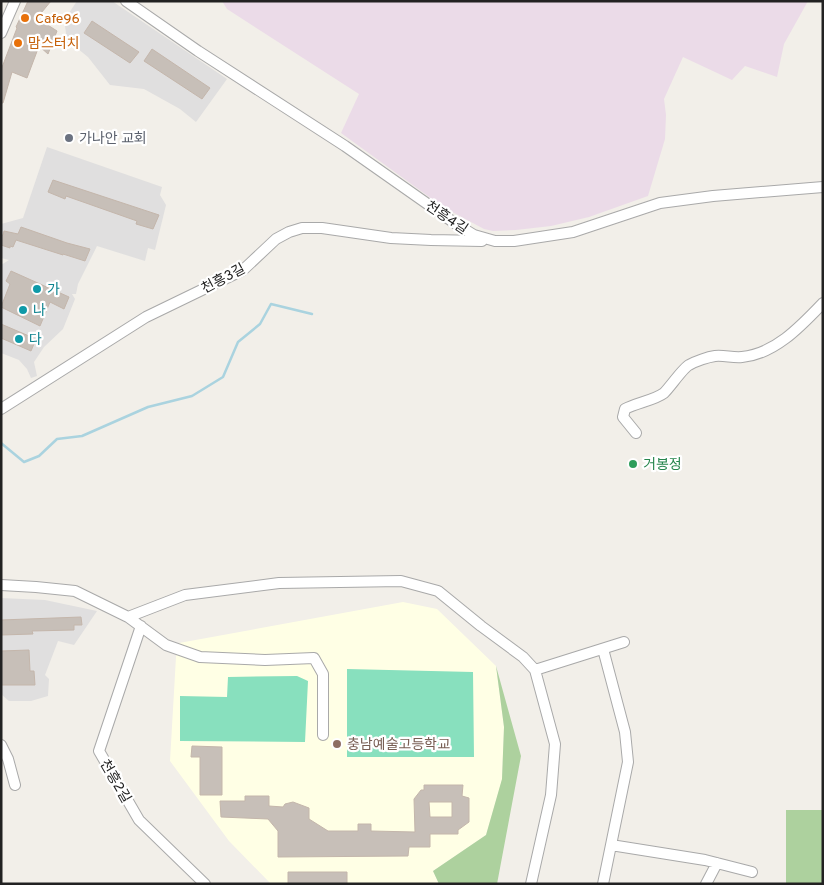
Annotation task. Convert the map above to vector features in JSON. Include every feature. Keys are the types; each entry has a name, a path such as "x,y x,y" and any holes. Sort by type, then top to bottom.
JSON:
{"street":[{"path":"1,33 15,1"},
{"name":"천흥4길","path":"126,1 198,51 345,146 456,224 474,235 495,241 514,241 573,232 660,202 823,187"},
{"name":"천흥3길","path":"1,408 146,317 243,270 276,239 289,232 302,228 322,228 390,238 495,241"},
{"path":"636,433 623,417 625,409 662,394 678,379 688,365 714,356 742,357 759,354 793,332 823,303"},
{"path":"128,617 185,595 279,583 401,581 438,591 523,657 535,670 555,744 551,794 531,884"},
{"path":"1,586 36,586 75,591 128,617 166,645 200,657 265,660 314,658 323,674 323,735"},
{"name":"천흥2길","path":"141,626 99,751 139,820 205,884"},
{"path":"535,670 624,642"},
{"path":"603,649 625,732 628,762 603,884"},
{"path":"1,745 8,759 15,785"},
{"path":"611,845 752,872"},
{"path":"706,884 717,864"}],"shaded area":[{"path":"77,1 112,1 227,79 196,122 180,109 144,89 110,85 88,57 67,40 65,26 69,22 69,13"},
{"path":"222,1 808,1 784,44 777,77 745,66 732,80 683,57 664,99 666,115 665,139 648,196 589,217 551,226 493,231 484,229 443,207 341,133 359,94 227,9"},
{"path":"47,147 162,187 160,195 166,205 155,250 148,248 145,261 97,246 78,284 76,294 72,294 75,299 63,329 44,347 34,362 37,376 31,378 27,369 19,360 1,353 1,265 9,260 1,258 1,224 23,218"},
{"path":"1,598 45,600 97,611 74,645 58,641 45,675 49,679 48,696 31,701 9,701 1,694"},
{"name":"충남예술고등학교","path":"403,602 437,609 496,666 504,727 502,780 486,835 433,871 439,884 271,884 229,841 170,761 176,657 179,643"}],"green space":[{"path":"496,666 521,756 497,884 439,884 433,871 486,835 502,779 504,727"},
{"path":"347,669 473,672 474,757 347,757"},
{"path":"297,676 308,681 305,742 180,741 180,696 227,697 228,677"},
{"path":"786,810 823,810 823,884 786,884"}],"building":[{"path":"28,1 51,1 37,18 57,31 48,54 39,46 27,78 12,72 3,103 1,103 1,70 16,27"},
{"path":"92,21 139,52 130,63 84,33"},
{"path":"152,49 210,88 202,99 144,61"},
{"path":"53,180 159,215 153,229 136,224 137,221 66,196 65,199 48,192"},
{"path":"21,227 90,249 85,261 16,240 13,247 10,246 10,248 1,245 1,236 4,231 18,234"},
{"path":"11,271 69,297 64,309 50,302 40,326 1,307 10,284 6,281"},
{"name":"다","path":"1,324 36,339 31,351 1,338"},
{"path":"81,617 82,625 74,625 74,630 32,631 33,634 1,635 1,620"},
{"path":"29,650 30,671 34,671 35,685 1,685 1,651"},
{"path":"192,746 222,747 222,795 200,795 200,757 191,757"},
{"path":"424,785 463,785 462,796 469,798 469,822 458,830 458,834 430,834 430,847 409,847 408,856 278,857 278,831 268,819 221,817 220,801 245,801 245,796 269,796 269,806 283,807 285,804 293,802 309,808 309,819 328,831 358,831 358,824 371,824 371,831 415,832 414,799 421,790 424,790","holes":["429,802 452,802 452,817 430,817"]},
{"path":"288,872 347,872 347,884 288,884"}],"waterway":[{"path":"1,443 24,462 39,456 57,439 82,436 148,407 192,396 223,377 238,342 260,324 271,304 312,314"}],"place":[{"name":"Cafe96","path":"25,18"},
{"name":"맘스터치","path":"18,43"},
{"name":"가나안 교회","path":"69,138"},
{"name":"가","path":"37,289"},
{"name":"나","path":"23,310"},
{"name":"다","path":"19,339"},
{"name":"거봉정","path":"633,464"},
{"name":"충남예술고등학교","path":"337,744"}]}
